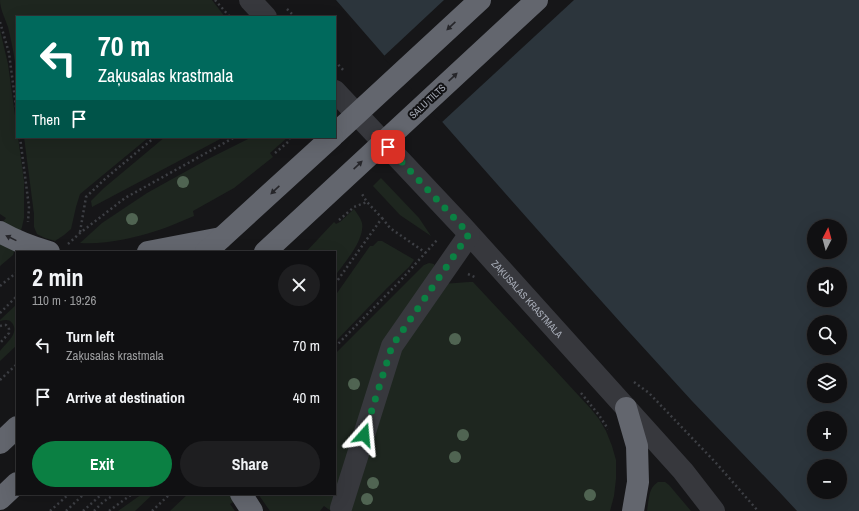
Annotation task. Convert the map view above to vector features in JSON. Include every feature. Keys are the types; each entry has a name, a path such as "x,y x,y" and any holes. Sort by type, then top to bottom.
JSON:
{"highway":[{"path":"336,133 480,0"},
{"name":"SALU TILTS","path":"266,251 537,0"},
{"path":"157,251 214,245 331,138"},
{"path":"0,232 35,248 58,248"},
{"path":"626,408 637,446 638,482 633,511"},
{"path":"0,443 16,429"},
{"path":"0,499 16,484"},
{"path":"242,495 252,511"}],"street":[{"path":"250,0 265,16"},
{"name":"ZAĶUSALAS KRASTMALA","path":"336,92 469,234 683,471 714,511"},
{"path":"341,508 392,346 469,234"}],"path":[{"path":"215,0 229,16"},
{"path":"0,22 9,54 16,106"},
{"path":"20,138 29,207 28,227"},
{"path":"80,233 86,197 106,178 154,138"},
{"path":"58,248 125,198 233,138"},
{"path":"275,153 288,142 290,138"},
{"path":"362,194 366,202 390,228 419,249"},
{"path":"339,220 354,207 366,202"},
{"path":"336,283 382,218"},
{"path":"336,346 400,281 441,236"},
{"path":"0,286 16,273"},
{"path":"0,313 16,297"},
{"path":"0,326 6,325 9,329 9,333 0,343"},
{"path":"0,380 16,365"},
{"path":"577,389 599,415 610,434"},
{"path":"50,511 68,495"},
{"path":"66,511 83,495"},
{"path":"82,511 101,495"},
{"path":"94,511 114,495"},
{"path":"109,511 131,495"},
{"path":"152,511 169,495"}],"shaded area":[{"path":"0,0 212,0 224,16 16,16 16,71 11,39"},
{"path":"336,0 859,0 859,511 797,511 692,401 512,202"},
{"path":"0,30 8,64 16,123 16,138 18,138 24,181 24,218 13,255 0,266 0,225 6,218 0,214"},
{"path":"24,138 148,138 80,194 71,229 64,235 55,241 37,234 34,227 34,214"},
{"path":"164,138 222,138 92,207 91,201 104,188"},
{"path":"250,138 287,138 270,153 273,157 234,188 193,211 194,216 138,236 109,242 80,243 102,223 147,193"},
{"path":"381,178 419,218 431,236 400,215 373,186"},
{"path":"354,209 362,223 362,230 353,251 336,275 336,251 307,251 334,222 336,224"},
{"path":"378,241 382,241 414,260 409,267 336,341 336,295 370,246 373,246"},
{"path":"429,263 434,264 435,267 397,349 442,284 473,282 599,419 606,431 616,460 614,496 610,511 331,511 324,506 320,511 270,511 259,495 336,495 336,353 424,265"},
{"path":"16,305 16,346 0,361 0,351 11,338 14,327 10,321 0,320"},
{"path":"658,482 665,482 669,485 691,511 647,511 652,488"},
{"path":"141,495 152,495 135,511 118,511"},
{"path":"187,495 245,495 230,504 235,511 170,511"}],"pier":[{"path":"444,0 574,0 441,123 383,57"}],"route":[{"path":"364,435 392,346 469,234 388,147"}]}
